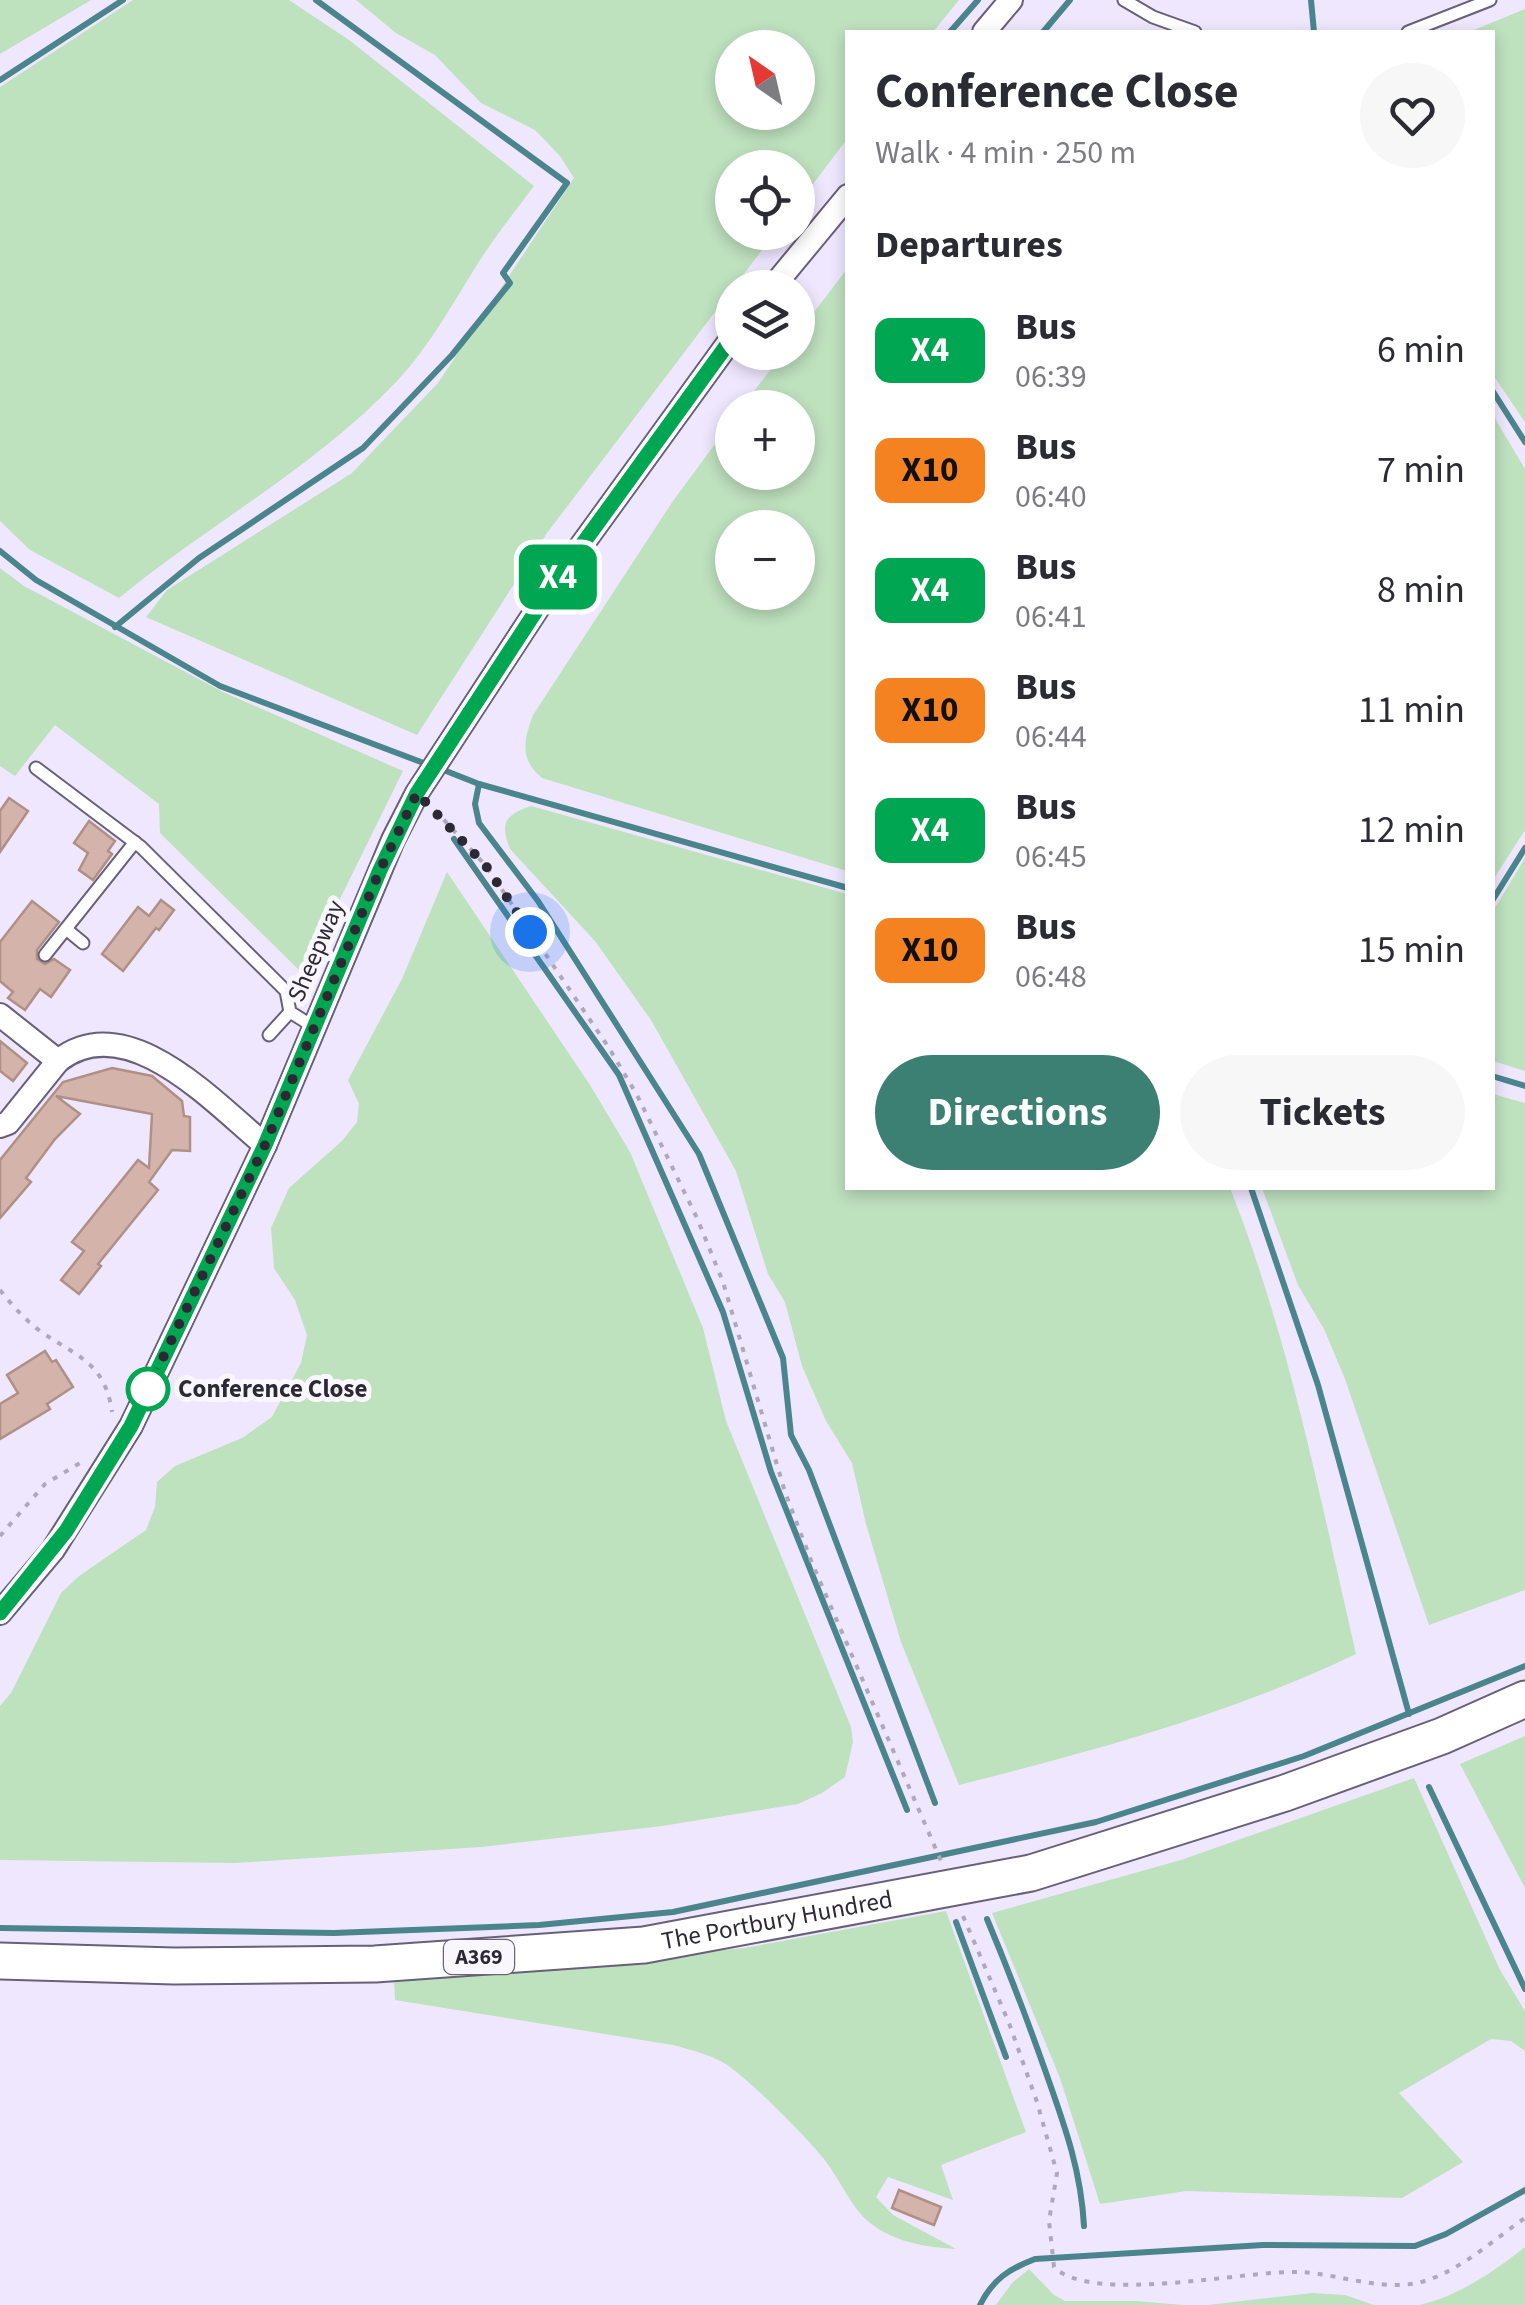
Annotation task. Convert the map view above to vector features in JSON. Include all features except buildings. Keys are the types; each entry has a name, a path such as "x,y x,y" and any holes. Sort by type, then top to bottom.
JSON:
{"main road":[{"name":"The Portbury Hundred","path":"0,1961 174,1966 375,1964 644,1945 948,1877 1031,1873 1285,1793 1442,1736 1525,1700"}],"street":[{"path":"986,30 1011,0"},
{"path":"787,270 845,200"},
{"name":"Sheepway","path":"0,1613 71,1525 131,1426 265,1145 393,840 417,793 555,582 715,361"},
{"path":"0,1016 58,1061"},
{"path":"0,1126 8,1122 58,1061 79,1049 102,1045 131,1048 171,1067 265,1145"}],"lane":[{"path":"1124,0 1142,12 1190,30"},
{"path":"1413,30 1490,0"},
{"path":"36,768 135,842 286,991 290,1012 314,1027"},
{"path":"44,955 135,842"},
{"path":"66,929 83,942"},
{"path":"269,1035 290,1012"}],"path":[{"path":"417,793 486,866 609,1048 637,1095 697,1218 723,1282 785,1492 1009,2023 1056,2173 1050,2204 1054,2267 1069,2280 1095,2284 1193,2282 1297,2272 1403,2285 1424,2281 1454,2267 1525,2218"},
{"path":"0,1290 34,1327 85,1358 107,1389 112,1416 131,1426"},
{"path":"0,1536 45,1484 83,1461"}],"green space":[{"path":"0,0 91,0 0,54"},
{"path":"133,0 289,0 349,40 534,186 490,245 433,336 397,381 332,441 119,598 30,550 0,521 0,87"},
{"path":"356,0 959,0 935,30 845,30 845,142 815,181 815,150 715,150 715,250 762,250 747,270 715,270 715,312 547,533 417,735 146,617 167,590 352,473 438,383 574,178 560,156 535,130 481,103 435,55 396,33"},
{"path":"1525,9 1525,422 1495,378 1495,30 1474,30"},
{"path":"845,272 845,870 542,778 527,756 527,733 533,715 673,501 715,444 715,490 815,490 815,390 755,390 770,370 815,370 815,311"},
{"path":"1495,418 1525,469 1525,830 1495,877"},
{"path":"0,568 24,586 223,692 403,771 303,974 160,833 159,804 55,725 15,776 0,766"},
{"path":"531,806 845,893 845,1190 1231,1190 1286,1360 1356,1654 1210,1713 959,1785 901,1642 852,1463 826,1421 802,1366 785,1302 768,1274 736,1171 651,1020 595,941 510,849 505,827 515,813"},
{"path":"1525,858 1525,1071 1495,1062 1495,908"},
{"path":"447,872 590,1085 630,1152 703,1328 726,1421 851,1727 853,1742 845,1777 798,1804 662,1826 481,1847 235,1863 0,1860 0,1706 11,1693 61,1593 146,1530 155,1507 157,1482 175,1466 242,1438 272,1417 301,1363 307,1335 295,1300 274,1268 271,1228 289,1188 342,1141 357,1122 359,1104 348,1080 402,979"},
{"path":"1495,1095 1525,1103 1525,1590 1429,1625 1345,1379 1324,1329 1298,1285 1263,1190 1495,1190"},
{"path":"1525,1736 1525,1888 1460,1764"},
{"path":"1414,1778 1500,1970 1525,2011 1525,2051 1511,2041 1491,2039 1399,2093 1463,2162 1402,2198 1186,2191 1100,2204 1060,2078 992,1913 1181,1860"},
{"path":"946,1911 1026,2132 941,2165 953,2200 888,2177 876,2197 893,2215 956,2249 903,2240 868,2221 804,2137 747,2080 712,2057 673,2045 395,2000 394,1980 745,1948"},
{"path":"1525,2247 1525,2305 1419,2305 1475,2282"},
{"path":"1029,2269 1065,2301 1183,2305 996,2305 1012,2283"},
{"path":"1312,2293 1345,2295 1374,2305 1208,2305"}],"waterway":[{"path":"0,80 123,0"},
{"path":"115,627 199,558 363,448 452,355 510,283 503,273 567,183 316,0"},
{"path":"952,30 978,0"},
{"path":"1045,30 1070,0"},
{"path":"1311,0 1314,30"},
{"path":"1495,395 1525,442"},
{"path":"0,551 36,580 220,686 429,765"},
{"path":"441,769 479,784 845,887"},
{"path":"479,784 475,804 479,823 538,901 699,1154 783,1358 791,1435 809,1470 935,1803"},
{"path":"454,839 619,1075 723,1312 771,1472 907,1810"},
{"path":"1495,896 1525,848"},
{"path":"1495,1077 1525,1086"},
{"path":"1252,1190 1318,1385 1409,1714"},
{"path":"0,1928 334,1933 539,1925 673,1912 1096,1822 1304,1756 1525,1666"},
{"path":"1429,1787 1525,1989"},
{"path":"987,1919 1065,2128 1084,2226"},
{"path":"956,1922 1006,2057"},
{"path":"980,2305 1003,2276 1035,2259 1263,2245 1415,2246 1446,2234 1525,2190"}],"bus line":[{"name":"X4","path":"0,1613 80,1512 131,1426 265,1145 380,870 417,793 555,582 715,360"}],"place":[{"name":"Conference Close","path":"148,1389"}],"route":[{"path":"148,1389 265,1145 380,870 417,793 486,866 530,932"}]}
